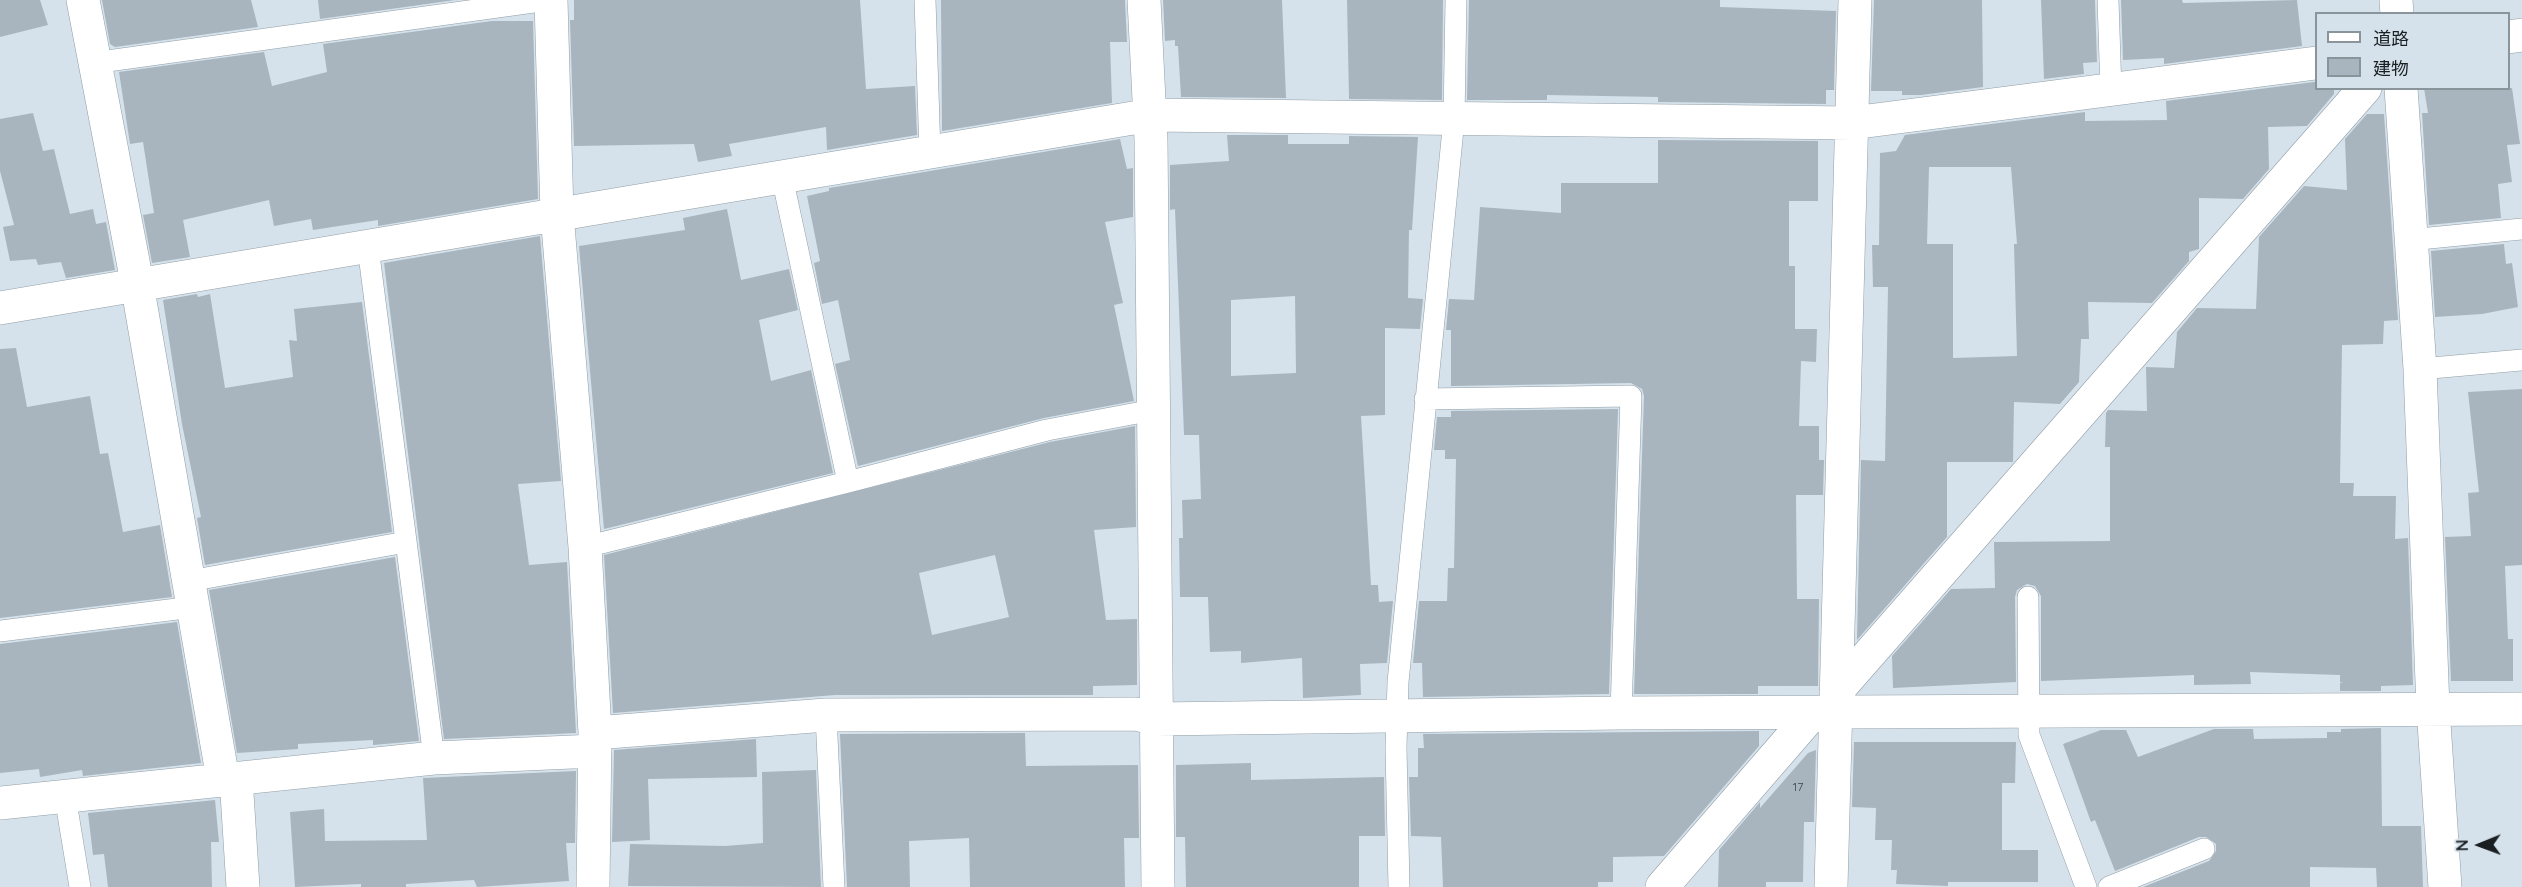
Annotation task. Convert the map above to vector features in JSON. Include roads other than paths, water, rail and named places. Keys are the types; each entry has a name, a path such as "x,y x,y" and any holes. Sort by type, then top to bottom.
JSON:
{"street":[{"path":"83,0 93,63 137,286 191,594 230,778 243,887"},
{"path":"550,0 557,214 585,547 595,742 594,887"},
{"path":"1144,0 1151,115 1158,887"},
{"path":"1831,887 1828,706 1855,0"},
{"path":"0,308 1151,115 1852,123 2315,63"},
{"path":"1662,887 1828,706 2363,90"},
{"path":"2401,90 2409,240 2420,369 2433,708 2445,887"},
{"path":"0,802 595,742 825,715 1136,714 1156,719 1397,718 1828,706 2030,711 2522,709"}],"lane":[{"path":"93,63 550,0"},
{"path":"925,0 930,153"},
{"path":"1399,887 1397,718 1425,399 1454,119 1456,0"},
{"path":"2108,0 2111,91"},
{"path":"782,177 848,482"},
{"path":"2409,240 2522,229"},
{"path":"368,246 434,758"},
{"path":"2420,369 2522,360"},
{"path":"1425,399 1631,396 1621,713"},
{"path":"585,547 1047,430 1153,410"},
{"path":"0,631 191,594 406,542"},
{"path":"2028,597 2029,735 2086,887"},
{"path":"825,715 834,887"},
{"path":"65,796 80,887"},
{"path":"2109,887 2204,849"}]}
